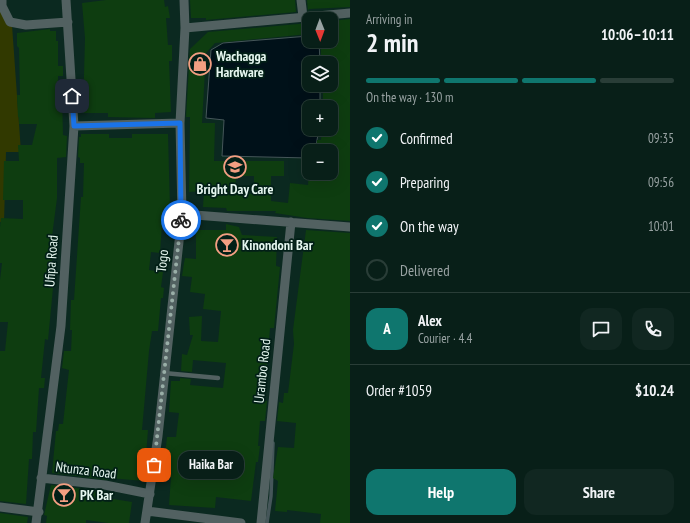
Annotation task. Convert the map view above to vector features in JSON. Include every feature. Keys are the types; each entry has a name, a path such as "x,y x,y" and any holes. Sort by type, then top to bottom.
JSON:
{"street":[{"path":"2,0 10,22 26,25 68,22"},
{"name":"Ufipa Road","path":"36,523 39,512 41,478 61,326 74,126 66,0"},
{"name":"Togo","path":"145,523 150,494 182,214 180,123 185,28 184,0"},
{"path":"300,0 302,12"},
{"path":"338,14 350,13"},
{"path":"185,28 302,17"},
{"path":"74,126 180,123"},
{"path":"182,214 350,227"},
{"name":"Urambo Road","path":"262,523 291,222"},
{"name":"Ntunza Road","path":"41,478 105,485 150,494"},
{"path":"0,507 39,512"},
{"path":"147,511 241,523"}],"lane":[{"path":"164,373 218,378"}],"green space":[{"path":"0,2 12,25 21,152 6,152 4,222 0,222"}],"shaded area":[{"path":"302,37 302,48 319,48 320,56 302,56 302,92 320,92 320,100 302,100 302,136 318,136 316,144 302,144 302,158 222,156 224,120 206,118 211,50 223,43"}],"building":[{"path":"106,0 164,0 165,7 168,6 170,18 166,18 168,45 172,45 172,61 169,61 171,112 155,113 155,118 108,117 108,113 83,113 85,38 82,3"},
{"path":"190,0 295,0 296,12 206,20 206,18 191,18"},
{"path":"307,0 350,0 350,7 309,9 308,11"},
{"path":"350,19 350,221 307,218 275,213 276,211 227,211 226,208 203,207 204,191 189,192 190,117 186,117 190,49 208,32 302,24 302,35 215,43 206,53 202,123 215,123 214,161 284,161 284,176 271,176 271,201 288,203 290,183 308,185 308,180 338,180 338,144 317,144 317,140 321,140 321,136 338,136 338,100 323,100 323,92 338,92 338,56 321,56 321,48 338,48 338,20","holes":["236,176 254,176 254,194 235,193"]},
{"path":"50,29 50,31 56,31 56,41 58,41 58,66 63,66 63,76 58,76 58,98 62,97 63,135 67,136 66,157 57,158 57,198 50,252 53,252 49,287 53,288 48,340 45,339 41,378 45,378 44,388 39,388 36,432 33,432 32,459 29,459 26,504 0,501 0,351 5,351 8,322 0,322 0,280 2,263 0,263 0,227 1,218 23,219 23,200 3,200 4,161 19,161 18,145 32,145 37,124 19,124 17,95 20,95 19,48 17,46 17,33"},
{"path":"81,134 109,134 109,138 132,138 132,134 168,134 170,209 163,209 160,253 151,252 149,270 163,272 161,287 164,288 163,298 161,298 158,331 152,331 149,351 142,430 148,430 144,481 109,478 108,480 52,473 56,431 58,431 59,424 63,424 69,370 62,368 64,351 71,351 71,300 74,300 81,197 83,197 84,163 80,163 80,158 78,157 79,137 81,137"},
{"path":"226,224 239,227 242,235 277,237 276,266 280,267 274,328 270,328 264,400 267,401 265,421 260,421 258,446 260,446 258,462 256,462 251,501 216,497 215,508 169,505 171,477 162,476 163,464 167,437 176,437 179,413 169,412 171,381 180,381 180,378 191,379 190,385 223,388 226,363 193,360 192,372 181,371 182,354 187,355 193,335 190,335 189,317 202,316 201,341 218,342 221,311 203,309 205,294 190,292 192,277 182,276 185,258 196,259 196,230 226,230"},
{"path":"306,230 350,233 350,523 320,523 321,514 287,510 287,512 275,511 278,481 273,478 278,447 294,448 296,423 277,421 279,402 283,403 284,393 288,393 294,344 293,330"},
{"path":"51,485 108,492 107,498 132,502 129,523 108,523 86,520 86,523 46,523 47,516 44,515"},
{"path":"0,513 28,517 27,523 0,523"}],"waterway":[{"path":"267,523 271,496 273,443"}],"way so far":[{"path":"154,465 181,220"}],"place":[{"name":"Wachagga Hardware","path":"200,64"},
{"name":"Bright Day Care","path":"235,167"},
{"name":"Kinondoni Bar","path":"227,245"},
{"name":"Haika Bar","path":"154,465"},
{"name":"PK Bar","path":"64,495"}],"route":[{"path":"72,96 74,126 180,123 181,220"}]}
